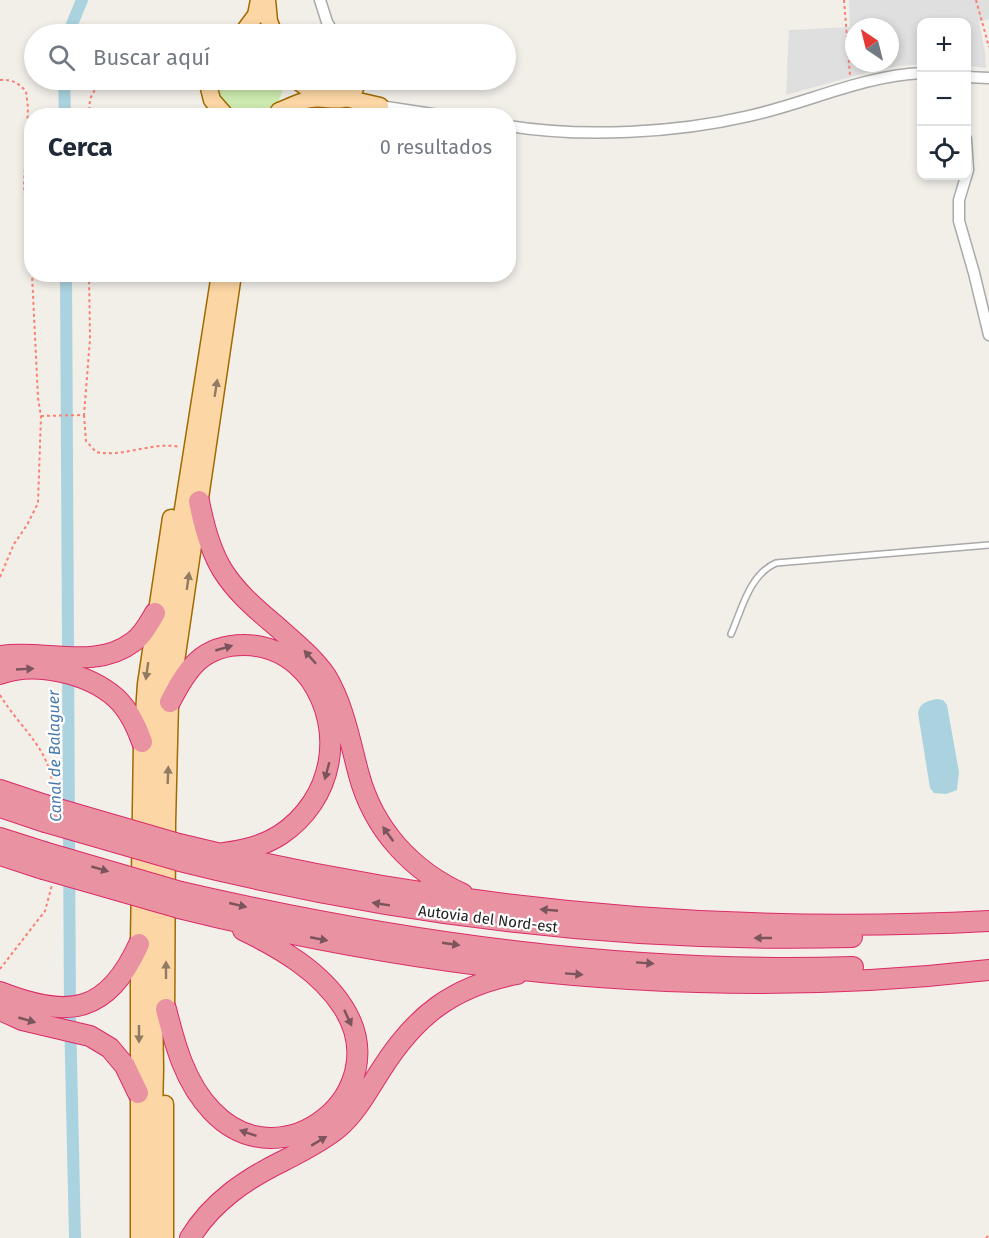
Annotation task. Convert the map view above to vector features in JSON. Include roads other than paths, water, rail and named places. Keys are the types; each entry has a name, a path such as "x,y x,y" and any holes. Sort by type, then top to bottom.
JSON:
{"highway":[{"path":"199,501 208,544 226,578 252,606 306,651 331,685 341,708 364,790 385,830 400,850 420,869 447,886 485,903"},
{"path":"0,674 49,663 106,655 125,647 142,633 156,613"},
{"path":"170,702 185,673 202,657 225,647 253,645 278,652 297,665 313,684 325,709 330,731 329,762 324,781 309,809 294,824 270,841 218,854"},
{"path":"0,656 49,663 110,693 122,704 135,724 142,742"},
{"path":"1,794 45,813 180,853 218,854 358,883 485,903 632,917 727,921 844,925 989,921"},
{"name":"Autovia del Nord-est","path":"0,838 44,861 180,900 398,936 515,952 616,961 713,966 834,967 989,958"},
{"name":"Autovia del Nord-est","path":"180,853 259,880 370,902 444,914 558,927 740,938 869,937 989,929"},
{"path":"5,858 44,861"},
{"path":"166,1009 177,1050 196,1090 216,1115 241,1131 274,1138 301,1133 325,1120 347,1094 354,1075 357,1048 351,1022 341,1004 322,982 271,944 180,900"},
{"path":"222,919 393,952 538,971 659,980 754,983 882,978 989,970"},
{"path":"0,992 54,1006 89,1003 108,992 120,979 139,944"},
{"path":"190,1238 209,1212 239,1186 321,1140 345,1122 403,1038 418,1021 437,1006 455,994 488,981 538,971"},
{"path":"0,1010 22,1020 90,1036 110,1048 125,1066 138,1093"}],"main road":[{"path":"249,24 256,15 259,0"},
{"path":"267,0 270,24"},
{"path":"208,90 218,108"},
{"path":"280,108 288,98 289,90"},
{"path":"310,90 380,106"},
{"path":"325,92 329,90"},
{"path":"343,90 346,99"},
{"path":"289,108 309,100 346,99 353,90"},
{"path":"366,90 380,106"},
{"path":"151,1238 155,1069 153,915 155,745 159,681 180,528 219,282"},
{"path":"165,1238 167,823 170,702 232,282"},
{"path":"139,1238 139,944 142,742 146,684 183,447 192,398 212,324"}],"street":[{"path":"320,0 328,24"},
{"path":"516,127 578,133 707,124 750,116 852,85 895,75 917,73"},
{"path":"971,77 989,78"},
{"path":"380,106 393,108"},
{"path":"965,180 959,200 959,221 989,335"}],"lane":[{"path":"731,634 747,593 763,570 776,563 989,545"}],"water":[{"path":"937,699 943,700 947,705 959,772 957,790 946,794 934,793 930,788 918,713 923,704"}],"waterway":[{"name":"Canal de Balaguer","path":"72,24 82,0"},
{"name":"Canal de Balaguer","path":"64,90 65,108"},
{"name":"Canal de Balaguer","path":"66,282 70,1014 75,1238"}]}
